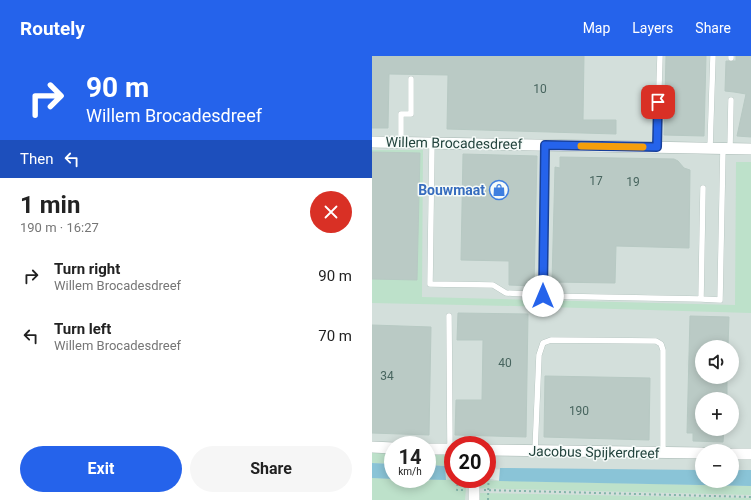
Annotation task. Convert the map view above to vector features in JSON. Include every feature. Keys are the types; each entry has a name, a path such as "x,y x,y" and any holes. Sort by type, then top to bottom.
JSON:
{"street":[{"name":"Willem Brocadesdreef","path":"372,142 751,149"},
{"path":"372,447 384,448"},
{"name":"Jacobus Spijkerdreef","path":"496,450 695,453"},
{"path":"739,454 751,454"}],"lane":[{"path":"657,147 660,56"},
{"path":"710,148 713,56"},
{"path":"401,142 401,114 411,114 411,79"},
{"path":"545,145 543,296 720,300 727,148 731,100"},
{"path":"432,143 430,284 493,285 506,293 526,294"},
{"path":"701,299 703,188"},
{"path":"449,316 452,436"},
{"path":"535,451 539,354 544,343 551,340 656,341 661,344 663,350 663,453"}],"path":[{"path":"457,488 457,490 751,497"},
{"path":"488,490 488,500"}],"shaded area":[{"path":"372,56 751,56 751,476 739,475 739,444 695,444 695,475 496,469 496,436 444,436 444,488 496,488 496,480 695,484 695,488 739,488 739,485 751,485 751,500 372,500"}],"green space":[{"path":"372,150 423,150 422,297 735,305 736,162 751,162 751,313 372,303"},
{"path":"372,452 384,453 384,464 372,463"},
{"path":"436,453 444,454 444,466 436,465"},
{"path":"372,478 384,478 384,488 436,488 436,479 444,480 444,488 466,488 465,500 372,500"},
{"path":"496,481 695,485 695,488 739,488 739,486 751,486 751,495 466,488 496,488"},
{"path":"479,493 751,498 751,500 479,500"}],"water":[{"path":"372,463 384,464 384,479 372,478"},
{"path":"436,466 444,466 444,480 436,480"},
{"path":"500,468 695,470 695,485 499,481"},
{"path":"739,470 751,470 751,486 739,486"}],"building":[{"path":"372,56 584,56 583,120 616,120 616,134 447,129 448,75 389,74 388,128 372,128"},
{"path":"666,56 706,56 704,136 664,135"},
{"path":"736,56 751,56 751,137 737,136 746,94 725,91 726,61 736,61"},
{"path":"372,152 420,153 417,280 372,279"},
{"path":"463,154 537,156 534,286 509,285 509,261 461,260"},
{"path":"560,157 674,159 678,161 684,168 690,170 689,248 616,246 615,283 552,282 555,167 560,168"},
{"path":"458,313 528,314 526,437 455,435 456,400 482,400 483,340 457,340"},
{"path":"690,316 729,317 728,340 695,340 695,384 727,384 727,392 695,392 695,436 723,436 723,442 693,441 693,433 687,433"},
{"path":"372,325 431,327 429,435 372,433"},
{"path":"545,376 650,378 649,440 544,437"}],"slow traffic":[{"path":"581,146 643,147"}],"place":[{"name":"Bouwmaat","path":"499,190"}],"route":[{"path":"543,296 545,145 657,147 658,102"}]}
